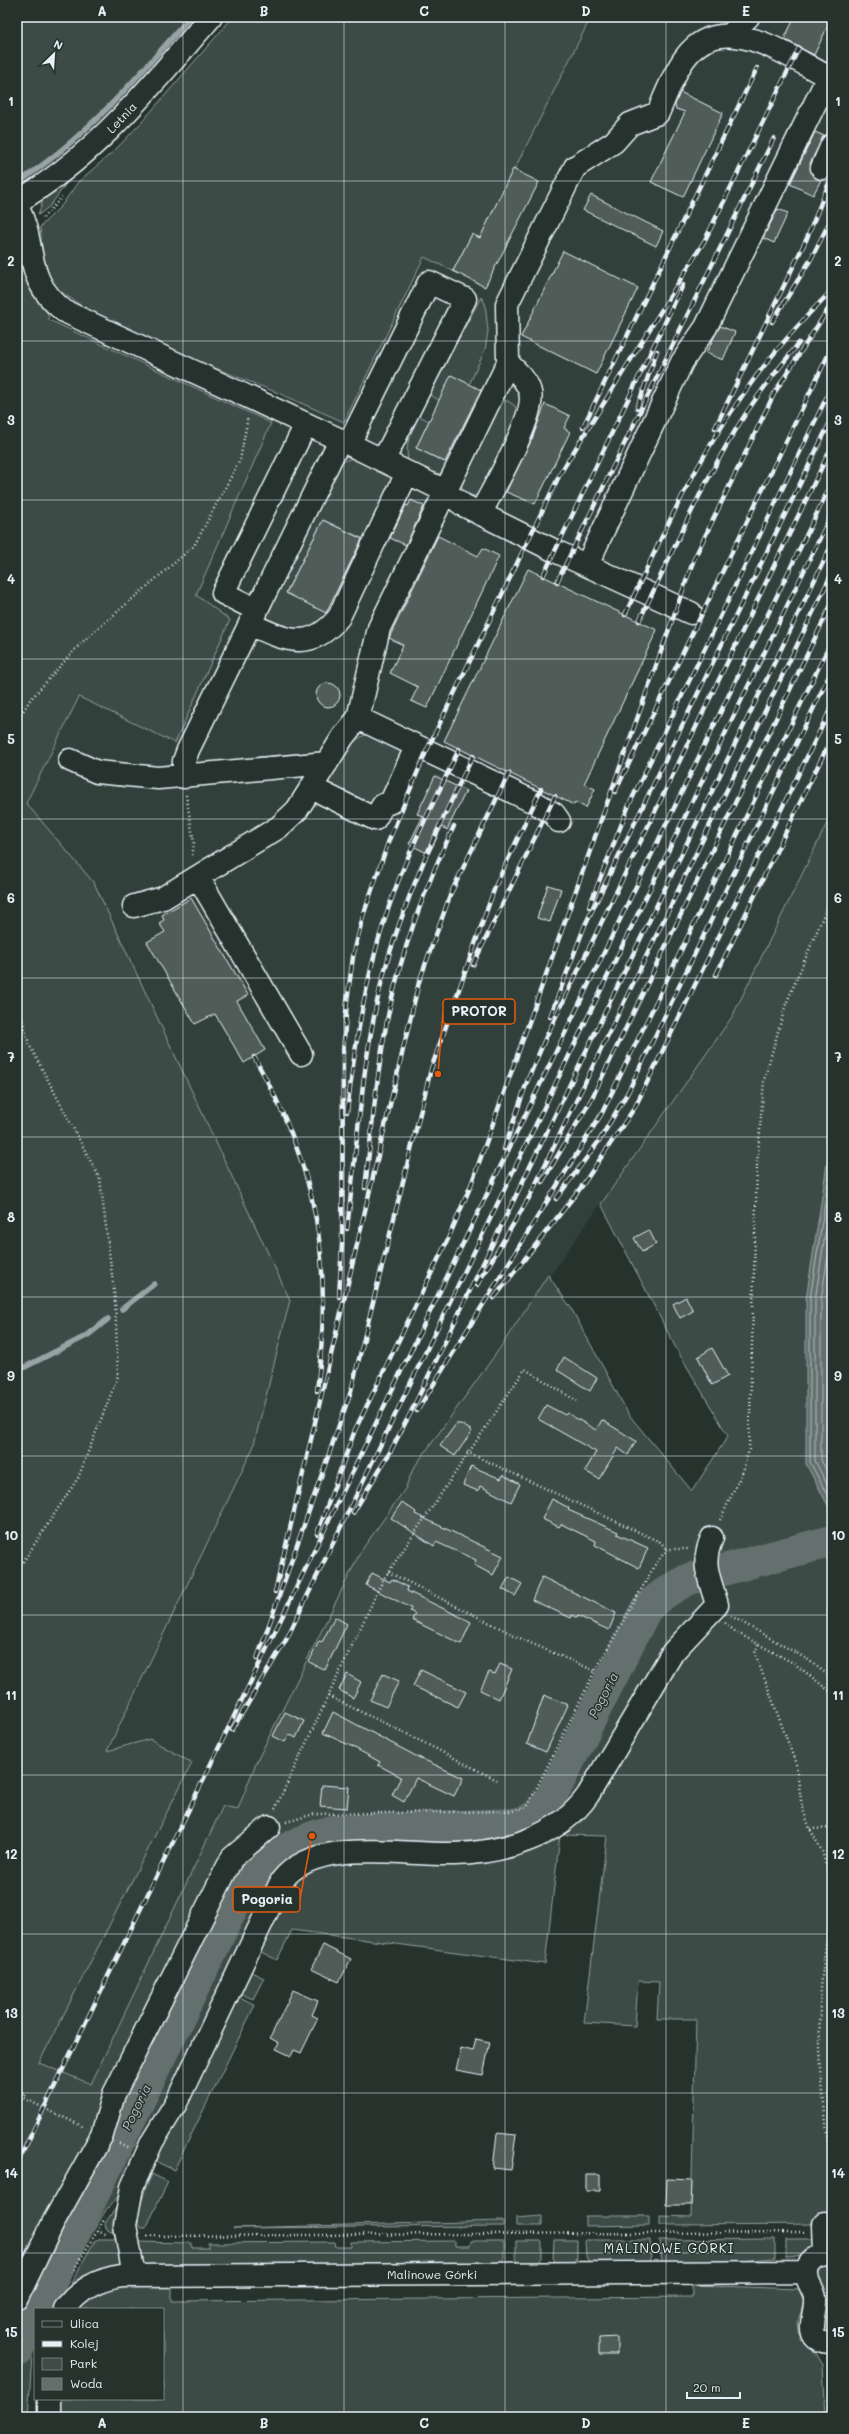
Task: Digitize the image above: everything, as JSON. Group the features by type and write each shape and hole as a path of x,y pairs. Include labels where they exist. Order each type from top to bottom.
{"street":[{"name":"Letnia","path":"17,202 56,177 96,144 136,103 211,17"},
{"path":"730,35 748,17"},
{"path":"134,906 163,898 279,827 297,810 358,718 379,628 508,363 507,304 575,167 614,142 630,124 658,113 684,59 693,48 707,40 723,35 740,35 763,43 830,78 706,327 682,362 586,565"},
{"path":"822,168 832,145"},
{"path":"17,206 25,228 36,278 46,294 56,305 80,320 345,442 445,491 463,505 480,514 691,613"},
{"path":"184,777 184,761 188,750 254,617 430,282 465,300 383,461"},
{"path":"480,514 528,416 531,393 521,375 508,363"},
{"path":"306,424 223,593 284,639 300,641 319,635 330,628 339,617 407,473"},
{"path":"358,718 534,802 554,814 559,821"},
{"path":"312,788 375,820 383,805 391,802 416,747"},
{"path":"70,760 97,772 158,778 184,777 327,763"},
{"path":"198,877 301,1054"},
{"path":"134,2276 125,2225 128,2200 132,2187 152,2142 185,2084 278,1886 287,1874 312,1859 336,1854 375,1852 466,1854 519,1844 553,1828 572,1814 584,1800 672,1652 715,1598 705,1564 706,1550 712,1538"},
{"path":"17,2298 55,2219 102,2135 114,2094 232,1858 269,1827"},
{"path":"824,2228 828,2255 814,2259 807,2272 815,2296 811,2321 812,2332 820,2340 832,2345"},
{"name":"Malinowe Górki","path":"66,2307 80,2293 100,2281 114,2277 134,2276 807,2272"},
{"path":"49,2400 49,2417"}],"path":[{"path":"17,721 30,700 80,644 194,546 240,460 252,398"},
{"path":"184,777 186,800 194,843 192,866 198,877"},
{"path":"712,1538 743,1471 748,1449 756,1165 764,1080 788,999 832,896"},
{"path":"17,1001 29,1044 100,1179 115,1299 118,1376 78,1478 17,1571"},
{"path":"269,1827 280,1796 388,1572 467,1452 525,1369 577,1401"},
{"path":"467,1452 660,1542 667,1549"},
{"path":"269,1827 314,1814 512,1811 527,1807 595,1672 655,1565 667,1549 676,1548"},
{"path":"388,1572 526,1641 595,1672"},
{"path":"715,1598 722,1619 727,1626 808,1672 832,1693"},
{"path":"715,1598 735,1619 807,1659 832,1678"},
{"path":"758,1644 755,1653 773,1704 788,1739 800,1784 802,1807 810,1829 822,1852 832,1886"},
{"path":"327,1696 407,1734 497,1780"},
{"path":"810,1829 832,1828"},
{"path":"832,1900 820,2009 823,2092 832,2175"},
{"path":"17,2090 18,2089 25,2094 23,2098 57,2114"},
{"path":"145,2236 824,2228"},
{"path":"69,2278 97,2232"}],"shaded area":[{"path":"591,17 832,17 832,813 732,1017 414,1469 405,1489 256,1763 238,1809 223,1806 91,2084 39,2063 150,1739 107,1751 253,1448 26,803 79,697 174,743 196,595 283,395 344,421 425,257 472,234 480,238"}],"green space":[{"path":"17,17 201,17 86,141 17,191"},
{"path":"233,17 591,17 480,238 472,234 453,271 424,257 344,422 283,395 112,327 63,293 59,294 49,277 44,262 40,227 62,205 78,182 115,150 141,123"},
{"path":"71,177 50,206 38,215 44,197"},
{"path":"17,253 29,286 47,309 49,320 271,423 196,595 230,620 175,743 79,697 26,803 94,883 290,1300 253,1448 107,1751 150,1739 192,1763 39,2063 91,2084 223,1806 238,1809 256,1763 361,1551 405,1489 413,1469 500,1348 548,1275 571,1308 629,1415 692,1491 728,1436 676,1348 601,1204 732,1017 832,813 832,2224 660,2225 660,2216 691,2217 696,2019 657,2019 659,1982 638,1981 635,2026 584,2023 607,1836 560,1835 545,1964 292,1930 277,1960 257,1950 283,1892 293,1878 307,1868 326,1862 348,1859 394,1858 455,1861 482,1859 522,1851 548,1841 559,1834 578,1818 593,1800 680,1655 698,1636 717,1623 704,1607 668,1647 580,1794 561,1813 551,1820 516,1835 464,1847 432,1848 382,1844 333,1846 311,1852 290,1863 273,1881 180,2077 141,2147 131,2145 128,2151 135,2159 123,2191 106,2210 85,2244 83,2242 46,2308 34,2308 28,2417 17,2417"},
{"path":"481,297 485,303 488,331 485,350 469,385 439,400 429,395"},
{"path":"503,401 508,401 515,406 518,416 482,491 474,496 463,490 461,483 498,405"},
{"path":"419,416 429,421 416,448 444,462 449,454 455,456 449,469 436,475 408,461 407,449 409,438"},
{"path":"352,458 393,476 366,540 323,520 286,592 329,614 310,634 263,623 340,463"},
{"path":"372,733 406,753 376,808 328,784 334,768 350,745 364,735"},
{"path":"247,1970 264,1978 253,1999 237,1992"},
{"path":"236,1995 255,2005 174,2170 157,2162 158,2157 154,2155"},
{"path":"152,2174 168,2182 146,2228 141,2228 138,2225 138,2214 145,2190"},
{"path":"118,2205 118,2232 111,2232 106,2229 105,2223"},
{"path":"542,2216 542,2226 516,2226 516,2218"},
{"path":"585,2216 649,2216 649,2225 585,2226"},
{"path":"503,2221 503,2226 233,2228"},
{"path":"101,2239 118,2239 120,2266 59,2305 94,2242"},
{"path":"775,2239 775,2258 728,2262 662,2262 659,2240"},
{"path":"786,2239 816,2239 812,2248 805,2254 786,2258"},
{"path":"554,2240 577,2240 577,2257 575,2263 558,2266 553,2258"},
{"path":"585,2240 650,2240 651,2256 649,2262 589,2263 586,2256"},
{"path":"455,2241 455,2246 470,2246 471,2241 504,2241 504,2259 499,2266 144,2265 134,2242 192,2243 192,2248 208,2248 208,2243 335,2242 336,2247 351,2247 351,2242"},
{"path":"516,2241 542,2241 542,2257 539,2263 518,2264 516,2257"},
{"path":"825,2267 832,2270 830,2295 832,2329 826,2328 823,2324 827,2300 818,2273"},
{"path":"172,2283 172,2301 692,2297 692,2285 798,2289 801,2291 804,2301 798,2321 799,2331 804,2343 816,2353 823,2365 826,2417 57,2417 57,2400 164,2400 164,2308 77,2308 111,2286"}],"water":[{"path":"832,1132 832,1513 806,1464 806,1299"}],"building":[{"path":"795,17 832,17 814,55 784,39"},
{"path":"680,92 723,113 683,197 651,182 685,112 676,109 675,105"},
{"path":"815,132 824,136 810,163 812,175 821,180 813,195 790,184"},
{"path":"513,169 539,182 485,287 453,271 472,234 480,238"},
{"path":"591,195 663,231 656,246 583,210"},
{"path":"778,209 788,213 774,243 763,238"},
{"path":"563,251 638,288 596,374 521,337"},
{"path":"720,326 735,332 723,360 706,353"},
{"path":"451,375 481,390 445,462 416,448"},
{"path":"545,404 570,416 564,428 570,432 535,504 506,492 532,439"},
{"path":"411,500 424,506 406,545 390,538 406,505 408,506"},
{"path":"323,520 362,539 326,613 286,593"},
{"path":"438,536 478,556 483,548 499,556 427,708 411,701 418,687 390,673 403,645 389,638"},
{"path":"528,569 657,630 584,784 595,789 586,808 575,802 574,805 444,741"},
{"path":"328,683 337,686 340,695 337,704 328,707 319,704 316,695 319,686"},
{"path":"435,776 466,791 447,830 442,827 429,854 409,844 423,816 417,814"},
{"path":"548,885 561,889 550,922 537,918"},
{"path":"191,898 248,995 237,1001 265,1050 244,1063 215,1014 195,1024 147,942 165,932 159,923 164,920 162,915"},
{"path":"649,1230 656,1244 642,1252 634,1238"},
{"path":"686,1297 693,1311 680,1318 673,1304"},
{"path":"712,1348 728,1376 712,1385 698,1357"},
{"path":"564,1357 597,1378 590,1391 557,1370"},
{"path":"546,1405 565,1415 567,1413 596,1430 602,1420 636,1441 628,1455 618,1448 599,1479 585,1471 596,1452 538,1419"},
{"path":"456,1424 461,1424 472,1431 455,1456 440,1446"},
{"path":"471,1466 501,1479 503,1475 520,1484 511,1502 480,1486 478,1491 463,1485"},
{"path":"552,1499 569,1508 568,1510 618,1532 617,1534 648,1548 639,1568 595,1545 596,1541 561,1524 559,1527 542,1519"},
{"path":"402,1502 416,1512 415,1514 503,1556 493,1575 474,1565 476,1560 436,1542 434,1546 391,1518"},
{"path":"372,1573 390,1582 392,1579 408,1587 407,1591 471,1622 461,1644 412,1620 415,1614 410,1611 411,1608 366,1585"},
{"path":"509,1577 522,1584 515,1596 502,1589"},
{"path":"542,1577 616,1613 609,1630 578,1616 577,1618 572,1615 571,1618 532,1600"},
{"path":"335,1617 347,1624 325,1670 309,1662 319,1641 322,1642"},
{"path":"500,1664 512,1669 499,1699 480,1690 489,1672 495,1674"},
{"path":"421,1670 466,1692 458,1707 413,1686"},
{"path":"347,1674 361,1682 353,1698 339,1690"},
{"path":"383,1674 399,1681 386,1707 370,1700"},
{"path":"544,1695 568,1705 546,1752 527,1744"},
{"path":"285,1712 304,1721 296,1738 289,1734 285,1742 273,1736"},
{"path":"333,1712 414,1755 463,1778 454,1796 416,1778 404,1802 392,1795 401,1777 378,1765 380,1762 323,1733"},
{"path":"322,1785 349,1787 347,1808 320,1806"},
{"path":"323,1945 351,1959 339,1982 311,1969"},
{"path":"293,1990 318,2001 312,2015 318,2018 301,2053 294,2050 291,2056 276,2049 279,2043 270,2038"},
{"path":"476,2039 490,2042 483,2075 456,2070 461,2048 473,2051"},
{"path":"497,2133 516,2135 511,2170 493,2168"},
{"path":"586,2175 600,2175 600,2191 586,2191"},
{"path":"667,2179 692,2180 691,2205 666,2205"},
{"path":"617,2337 617,2354 599,2354 599,2338"}],"waterway":[{"path":"17,183 42,166 88,127 130,85 190,17"},
{"path":"122,1309 154,1284"},
{"path":"17,1371 88,1335 108,1319"},
{"name":"Pogoria","path":"38,2308 238,1896 257,1873 280,1854 292,1847 305,1840 333,1831 513,1824 526,1821 541,1811 552,1795 646,1609 651,1604 666,1592 689,1579 832,1541"},
{"name":"Pogoria","path":"17,2351 34,2316"}],"railway":[{"path":"339,1297 342,1244 343,1052 347,1001 353,957 363,916 389,840 426,752 561,472 705,240 799,48"},
{"path":"583,427 757,68"},
{"path":"611,471 774,138"},
{"path":"715,428 807,238 832,175"},
{"path":"772,322 811,259 832,217"},
{"path":"543,576 683,285"},
{"path":"625,615 651,559 708,448 752,382 773,354 832,290"},
{"path":"317,1534 355,1430 448,1239 471,1185 694,559 775,392 832,303"},
{"path":"639,621 697,501 722,454 749,408 799,343"},
{"path":"615,792 832,347"},
{"path":"637,408 657,351"},
{"path":"589,907 629,805 832,386"},
{"path":"550,1017 585,925 832,418"},
{"path":"504,1149 528,1079 546,1037 832,446"},
{"path":"557,582 613,467"},
{"path":"17,2164 832,482"},
{"path":"232,1730 286,1640 832,513"},
{"path":"353,1513 389,1454 410,1414 832,544"},
{"path":"477,1285 530,1196 832,573"},
{"path":"542,1182 591,1100 832,603"},
{"path":"417,1411 602,1113 832,640"},
{"path":"556,1199 599,1141 628,1092 832,670"},
{"path":"494,1298 582,1186 635,1107 832,706"},
{"path":"716,975 832,737"},
{"path":"347,1112 364,998 386,915 410,852 459,749"},
{"path":"347,1229 365,1072 375,1011 382,980 400,922 422,866 473,756"},
{"path":"275,1592 419,982 451,893 509,773"},
{"path":"257,1659 351,1391 431,1069 495,887 541,789"},
{"path":"473,965 555,796"},
{"path":"365,1188 375,1099 389,1011 401,963 416,916 454,826"},
{"path":"254,1057 276,1099 294,1139 307,1179 316,1218 321,1259 323,1301 322,1345 317,1391"}],"place":[{"name":"PROTOR","path":"438,1074"},
{"name":"Pogoria","path":"312,1836"}],"district":[{"name":"MALINOWE GÓRKI","path":"669,2248"}]}
